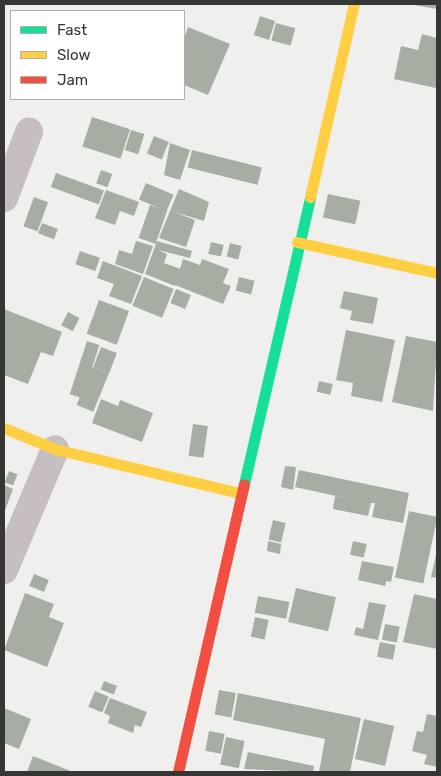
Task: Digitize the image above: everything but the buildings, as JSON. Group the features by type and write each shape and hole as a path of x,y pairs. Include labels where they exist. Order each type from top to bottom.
{"street":[{"path":"178,772 239,493 354,4"},
{"path":"4,198 28,132"},
{"path":"297,242 437,273"},
{"path":"4,428 55,449 239,493"},
{"path":"4,570 55,449"}],"traffic: fast":[{"path":"244,484 310,197"}],"traffic: slow":[{"path":"310,197 354,4"},
{"path":"297,242 437,273"},
{"path":"4,428 55,449 239,493"}],"traffic: jam":[{"path":"178,772 244,484"}]}
